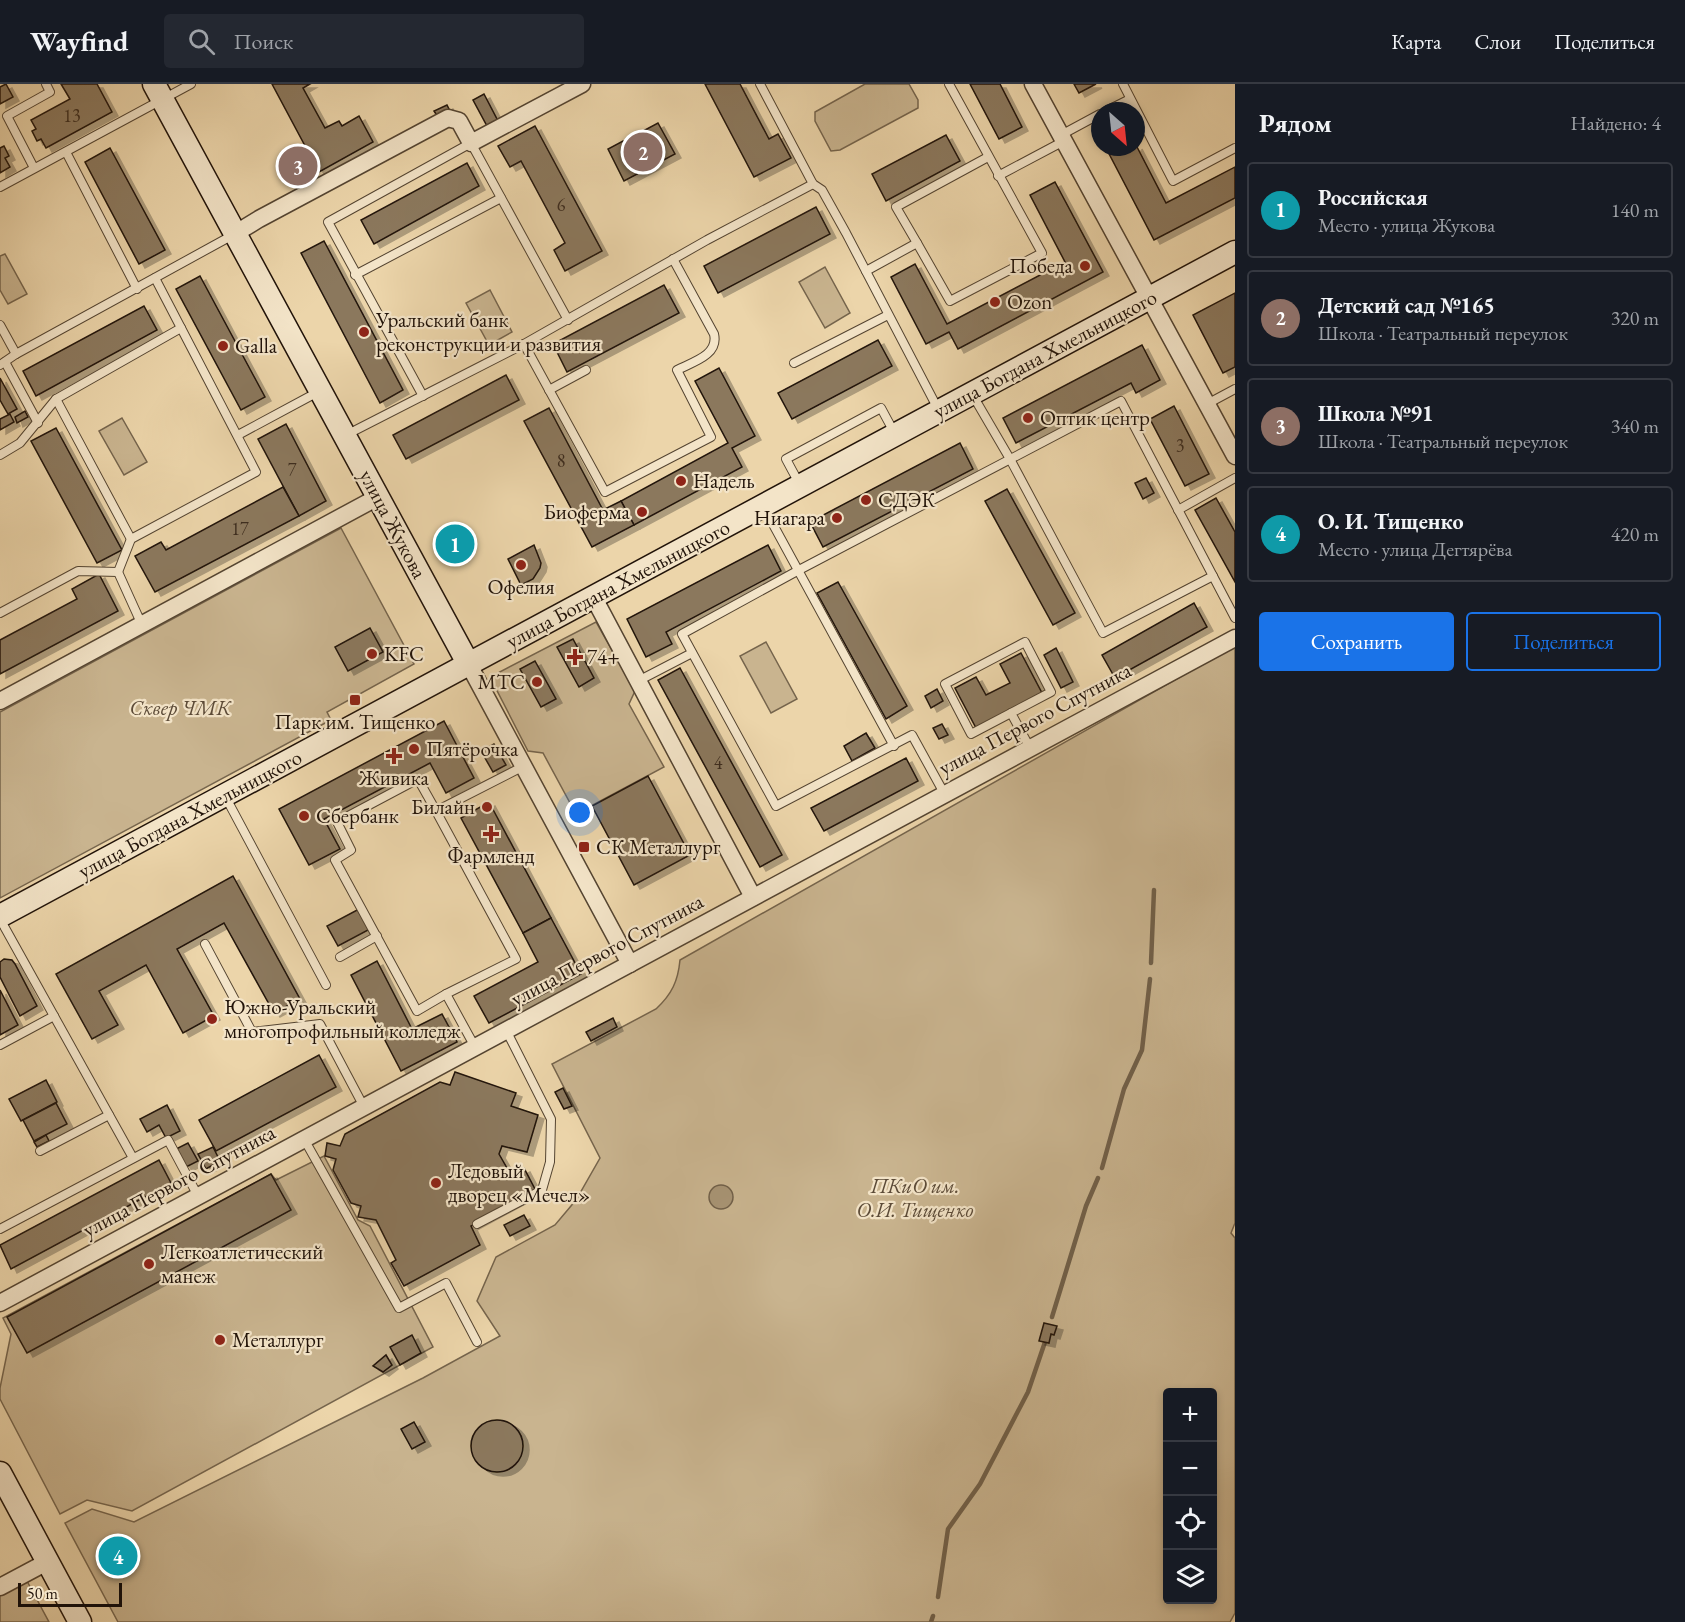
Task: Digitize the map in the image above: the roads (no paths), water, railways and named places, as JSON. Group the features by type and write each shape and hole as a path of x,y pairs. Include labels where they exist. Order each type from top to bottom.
{"main road":[{"name":"улица Жукова","path":"158,92 469,665"},
{"name":"улица Богдана Хмельницкого","path":"0,918 1235,252"},
{"path":"0,1473 80,1622"}],"street":[{"path":"236,233 258,219 448,118 459,121 471,143 582,84"},
{"path":"1034,84 1235,456"},
{"path":"0,701 378,497"},
{"path":"594,598 753,897"},
{"name":"улица Первого Спутника","path":"0,1303 1235,638"},
{"name":"улица Жукова","path":"469,665 630,964"},
{"path":"0,1587 47,1562"}],"lane":[{"path":"34,168 3,118 50,92 46,84"},
{"path":"0,187 66,152 158,92 191,84"},
{"path":"760,84 813,184 822,190 939,411"},
{"path":"948,84 1042,253 950,301 896,207 988,158"},
{"path":"1123,84 1173,181 1235,147"},
{"path":"1124,102 1130,99"},
{"path":"998,176 1091,120"},
{"path":"423,396 328,222 471,143 568,320"},
{"path":"66,152 136,289"},
{"path":"345,436 524,344 673,259 813,184"},
{"path":"355,274 501,198"},
{"path":"38,423 2,364 16,354 236,233"},
{"path":"866,271 917,243"},
{"path":"524,344 605,492 711,437 677,370 708,354 715,346 716,340 673,259"},
{"path":"142,625 118,572 132,539 256,472 155,278"},
{"path":"794,363 888,315"},
{"path":"0,325 16,354"},
{"path":"0,455 20,443 56,399 181,328"},
{"path":"549,390 586,370"},
{"path":"1207,404 1235,389"},
{"path":"238,435 321,390"},
{"path":"972,394 1010,459 1103,633 1213,576"},
{"path":"56,399 132,539"},
{"path":"944,793 912,735 776,806 682,634 1121,401 1235,618"},
{"path":"801,486 786,459 881,408 896,435"},
{"path":"1178,510 1235,478"},
{"path":"763,506 894,746"},
{"path":"0,613 78,571 118,572"},
{"path":"1025,642 1052,692 1011,713 971,734 945,684 1025,642"},
{"path":"638,681 692,653"},
{"path":"1011,713 1030,748"},
{"path":"436,811 524,766"},
{"path":"418,779 436,811 516,959 417,1011 336,860 351,850 337,822 418,779"},
{"path":"224,796 326,986"},
{"path":"0,918 133,1158"},
{"path":"340,957 377,936"},
{"path":"205,944 252,1032 320,1024 364,1107"},
{"path":"446,994 475,1047"},
{"path":"0,1045 54,1016"},
{"path":"477,1224 542,1190 550,1162 551,1119 506,1030"},
{"path":"40,1151 109,1115"},
{"path":"304,1139 399,1308 446,1283 477,1342"},
{"path":"0,1229 168,1140 198,1196"}],"waterway":[{"path":"1151,963 1154,890"},
{"path":"1102,1168 1124,1089 1142,1050 1150,979"},
{"path":"1052,1317 1086,1206 1098,1178"},
{"path":"938,1597 948,1529 980,1484 1028,1392 1045,1342"},
{"path":"931,1622 933,1616"}],"place":[{"name":"Детский сад №165","path":"643,152"},
{"name":"Школа №91","path":"298,166"},
{"name":"Победа","path":"1085,266"},
{"name":"Ozon","path":"995,302"},
{"name":"Уральский банк реконструкции и развития","path":"364,332"},
{"name":"Galla","path":"223,346"},
{"name":"Оптик центр","path":"1028,418"},
{"name":"Надель","path":"681,481"},
{"name":"СДЭК","path":"866,500"},
{"name":"Биоферма","path":"642,512"},
{"name":"Ниагара","path":"837,518"},
{"name":"Российская","path":"455,544"},
{"name":"Офелия","path":"521,565"},
{"name":"KFC","path":"372,654"},
{"name":"74+","path":"575,657"},
{"name":"МТС","path":"537,682"},
{"name":"Парк им. Тищенко","path":"355,700"},
{"name":"Пятёрочка","path":"414,749"},
{"name":"Живика","path":"394,756"},
{"name":"Билайн","path":"487,807"},
{"name":"Сбербанк","path":"304,816"},
{"name":"Фармленд","path":"491,834"},
{"name":"СК Металлург","path":"584,847"},
{"name":"Южно-Уральский многопрофильный колледж","path":"212,1019"},
{"name":"Ледовый дворец «Мечел»","path":"436,1183"},
{"name":"Легкоатлетический манеж","path":"149,1264"},
{"name":"Металлург","path":"220,1340"},
{"name":"О. И. Тищенко","path":"118,1556"}],"park label":[{"name":"Сквер ЧМК","path":"180,708"},
{"name":"ПКиО им. О.И. Тищенко","path":"915,1198"}]}
